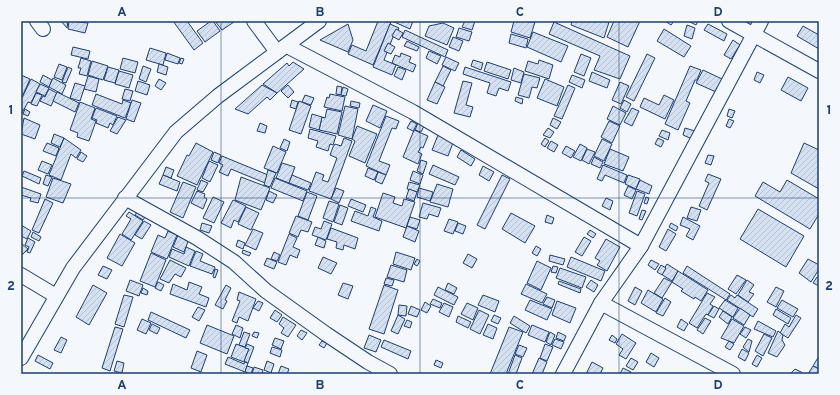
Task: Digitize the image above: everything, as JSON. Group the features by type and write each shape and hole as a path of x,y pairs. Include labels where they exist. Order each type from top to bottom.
{"street":[{"path":"254,21 282,49 413,112 641,246"},
{"path":"21,358 73,268 176,132 218,96 319,21"},
{"path":"729,21 819,71"},
{"path":"563,374 601,303 641,246 761,21"},
{"path":"125,198 197,238 234,262 272,296 344,346 390,374"},
{"path":"21,275 56,296"},
{"path":"601,303 733,374"}],"building":[{"path":"61,21 68,21 67,28"},
{"path":"69,21 88,23 85,33 68,29"},
{"path":"173,21 187,21 203,43 194,50"},
{"path":"213,21 220,31 205,42 197,31"},
{"path":"215,21 234,21 234,22 222,30"},
{"path":"378,21 391,22 373,65 348,54 352,45 366,51"},
{"path":"392,21 413,21 410,29"},
{"path":"465,21 475,21 472,30 462,27"},
{"path":"514,21 535,22 530,38 511,32"},
{"path":"572,21 609,22 604,38 571,25"},
{"path":"614,21 640,21 628,47 607,37"},
{"path":"665,21 674,21 671,25"},
{"path":"688,21 698,21 696,25"},
{"path":"554,22 630,56 620,79 594,70 600,56 549,34"},
{"path":"443,23 454,28 447,45 425,36 429,26"},
{"path":"348,24 353,40 348,52 320,40"},
{"path":"390,24 399,28 395,37 393,37 384,60 396,65 392,75 373,67"},
{"path":"708,24 727,34 724,41 704,30"},
{"path":"687,25 695,28 692,39 684,36"},
{"path":"803,26 819,35 819,49 797,36"},
{"path":"459,28 472,32 469,41 456,37"},
{"path":"396,29 403,33 399,40 392,36"},
{"path":"664,29 691,46 684,57 657,41"},
{"path":"405,30 448,50 445,57 402,37"},
{"path":"533,32 568,46 561,62 527,47"},
{"path":"511,34 528,39 526,48 509,43"},
{"path":"453,37 463,41 459,51 449,47"},
{"path":"733,40 740,45 731,59 724,55"},
{"path":"407,41 419,47 417,51 404,46"},
{"path":"388,43 395,47 391,54 384,51"},
{"path":"73,47 90,51 88,59 71,55"},
{"path":"150,48 166,53 163,65 146,60"},
{"path":"429,51 441,56 437,64 426,58"},
{"path":"167,53 180,58 178,64 165,60"},
{"path":"401,53 411,57 409,62 416,65 413,72 392,63 395,55 400,57"},
{"path":"581,54 591,58 584,76 574,72"},
{"path":"647,54 655,58 634,101 626,97"},
{"path":"446,57 459,63 455,71 442,65"},
{"path":"81,58 91,61 87,76 79,74 81,68 78,68"},
{"path":"123,58 138,62 135,73 120,69"},
{"path":"181,58 184,59 182,64 179,63"},
{"path":"473,60 483,63 481,70 471,66"},
{"path":"539,60 553,65 549,79 525,71 528,61 538,64"},
{"path":"92,61 108,66 103,80 88,75"},
{"path":"293,62 304,69 277,93 263,84 287,63 289,66"},
{"path":"487,62 511,70 508,79 484,71"},
{"path":"59,64 67,67 62,80 54,77"},
{"path":"159,64 168,67 166,75 157,72"},
{"path":"143,66 151,69 146,82 139,79"},
{"path":"443,66 451,70 443,86 435,82"},
{"path":"690,66 701,70 686,101 690,103 678,130 665,124"},
{"path":"68,67 72,69 66,83 62,82"},
{"path":"108,67 119,70 115,83 104,80"},
{"path":"398,67 406,70 402,80 394,76"},
{"path":"465,67 511,82 508,91 499,88 496,96 487,93 490,83 463,74"},
{"path":"514,68 524,72 521,83 511,80"},
{"path":"703,70 722,79 716,92 696,83"},
{"path":"119,71 133,75 129,88 115,84"},
{"path":"592,72 610,80 607,88 589,81"},
{"path":"757,72 764,75 760,83 754,80"},
{"path":"524,74 540,78 537,88 532,87 529,98 518,95"},
{"path":"21,75 30,79 22,97 21,96"},
{"path":"43,75 52,80 49,87 40,82"},
{"path":"572,75 585,80 582,88 569,82"},
{"path":"88,76 99,79 96,92 84,89"},
{"path":"788,77 808,88 801,101 781,90"},
{"path":"53,78 66,85 62,94 49,87"},
{"path":"31,79 40,84 31,103 28,102 22,113 21,100"},
{"path":"159,79 166,83 161,90 155,86"},
{"path":"545,79 564,87 557,106 537,98"},
{"path":"138,81 150,85 147,95 135,91"},
{"path":"463,81 472,83 466,105 473,107 470,117 454,113"},
{"path":"435,82 445,87 437,104 427,100"},
{"path":"620,82 629,86 621,104 612,100"},
{"path":"75,83 85,86 80,101 70,98"},
{"path":"40,84 49,88 45,96 36,92"},
{"path":"262,85 277,93 270,100 267,97 248,114 235,109"},
{"path":"288,85 294,92 288,98 281,91"},
{"path":"568,85 575,88 562,119 554,116"},
{"path":"337,86 342,87 341,95 336,94"},
{"path":"343,87 348,89 346,96 341,95"},
{"path":"49,89 57,93 51,106 40,101 43,96 45,97"},
{"path":"125,89 133,91 130,101 122,99"},
{"path":"57,92 79,103 75,112 53,101"},
{"path":"36,93 42,95 37,106 31,104"},
{"path":"96,94 122,104 123,100 131,103 125,118 92,105"},
{"path":"330,94 345,97 342,111 324,107 327,97 329,98"},
{"path":"305,95 314,98 311,105 302,102"},
{"path":"664,95 674,100 665,119 640,107 644,98 659,105"},
{"path":"516,97 523,99 522,104 515,101"},
{"path":"132,100 141,103 134,122 126,119"},
{"path":"292,100 298,102 296,109 290,107"},
{"path":"624,100 631,104 627,112 620,108"},
{"path":"299,101 311,106 301,134 289,130"},
{"path":"351,101 360,103 359,108 350,106"},
{"path":"80,102 95,108 91,119 96,121 89,141 77,137 78,133 70,130"},
{"path":"373,105 387,111 380,128 366,121"},
{"path":"345,106 358,109 352,139 338,135"},
{"path":"613,106 626,113 620,125 607,119"},
{"path":"96,108 117,116 113,125 110,123 108,128 96,123 97,120 92,118"},
{"path":"632,108 639,111 632,126 624,122"},
{"path":"25,109 30,112 28,116 23,114"},
{"path":"327,109 342,112 337,134 319,130 322,117 325,118"},
{"path":"729,109 735,111 732,118 727,116"},
{"path":"312,114 322,117 319,130 309,127"},
{"path":"386,116 399,121 396,129 392,128 379,161 390,165 386,175 366,166"},
{"path":"118,117 126,120 117,134 110,131"},
{"path":"24,118 40,125 35,139 21,134"},
{"path":"553,118 561,122 557,129 550,125"},
{"path":"729,119 734,121 730,128 726,126"},
{"path":"411,121 417,124 413,131 407,128"},
{"path":"609,121 620,126 612,143 601,137"},
{"path":"260,123 267,126 265,133 257,131"},
{"path":"418,123 424,126 421,132 415,130"},
{"path":"357,126 377,134 365,163 349,156 355,141 352,139"},
{"path":"548,128 554,132 550,138 543,135"},
{"path":"685,128 695,131 692,139 683,135"},
{"path":"310,129 336,136 333,145 330,144 328,151 316,147 318,141 308,138"},
{"path":"414,130 428,136 423,148 421,147 418,152 422,154 418,164 403,157"},
{"path":"662,130 670,133 668,140 659,136"},
{"path":"54,134 64,138 60,147 51,143"},
{"path":"438,135 454,140 448,156 432,150"},
{"path":"64,138 81,150 76,158 71,154 61,180 49,175"},
{"path":"344,138 352,141 331,199 309,191 316,172 324,175 322,180 328,182 337,158 330,155 335,144 341,146"},
{"path":"545,138 549,141 545,147 541,144"},
{"path":"658,138 664,141 661,147 655,144"},
{"path":"284,139 290,142 287,151 280,148"},
{"path":"602,139 612,144 604,161 594,156"},
{"path":"551,141 558,145 554,152 547,148"},
{"path":"47,143 59,148 56,156 43,151"},
{"path":"196,143 213,152 197,185 177,176 187,155 189,156"},
{"path":"804,143 819,150 819,189 791,173"},
{"path":"580,144 587,148 581,161 573,157"},
{"path":"273,146 286,152 277,173 264,168"},
{"path":"566,146 575,151 571,158 562,153"},
{"path":"587,149 595,152 589,164 582,160"},
{"path":"610,149 629,157 623,171 604,164"},
{"path":"461,150 475,159 471,166 457,157"},
{"path":"81,152 87,156 83,162 77,159"},
{"path":"214,152 221,155 218,163 211,160"},
{"path":"708,155 714,156 711,165 705,163"},
{"path":"222,156 268,175 265,183 231,169 228,176 219,172 223,165 219,163"},
{"path":"594,157 603,162 600,168 591,164"},
{"path":"421,160 427,162 423,174 417,171"},
{"path":"42,161 52,165 48,174 38,170"},
{"path":"209,161 218,165 210,182 202,178"},
{"path":"282,163 295,167 289,183 276,178"},
{"path":"433,165 459,177 455,185 429,174"},
{"path":"603,165 627,175 624,183 605,175 602,181 597,179"},
{"path":"483,166 494,172 489,181 479,175"},
{"path":"166,167 174,170 171,178 163,175"},
{"path":"368,168 378,172 374,180 365,176"},
{"path":"268,170 276,173 270,187 264,185"},
{"path":"24,171 41,178 39,184 22,176"},
{"path":"413,171 423,175 420,184 410,180"},
{"path":"378,172 386,175 382,184 375,181"},
{"path":"708,174 721,179 707,210 699,206 709,183 705,181"},
{"path":"46,175 52,177 48,186 43,184"},
{"path":"163,175 180,182 177,191 159,184"},
{"path":"292,175 311,183 308,190 289,183"},
{"path":"502,175 510,179 485,229 477,225"},
{"path":"628,175 640,179 636,189 625,184"},
{"path":"241,177 270,188 261,210 235,200"},
{"path":"53,178 71,184 63,203 46,197"},
{"path":"275,178 307,191 303,201 271,188"},
{"path":"201,180 208,183 203,192 197,190"},
{"path":"640,180 652,186 649,194 636,189"},
{"path":"787,180 819,199 819,214 810,229 755,196 763,182 780,192"},
{"path":"183,182 196,187 183,218 170,212"},
{"path":"409,182 420,185 417,192 407,189"},
{"path":"437,184 453,189 448,207 430,202"},
{"path":"628,186 636,190 632,199 624,195"},
{"path":"21,187 41,194 38,203 30,201 31,198 21,195"},
{"path":"336,188 344,191 339,203 331,199"},
{"path":"419,188 433,192 430,201 417,197"},
{"path":"409,189 417,192 414,201 406,198"},
{"path":"197,191 205,194 204,197 207,199 203,209 191,203"},
{"path":"269,191 277,195 273,203 266,200"},
{"path":"637,191 645,194 637,216 629,213"},
{"path":"307,192 317,196 308,220 298,216"},
{"path":"383,193 395,197 393,203 402,206 404,199 415,202 406,228 375,217"},
{"path":"213,197 224,202 214,223 203,218"},
{"path":"646,197 649,198 647,204 644,203"},
{"path":"606,198 613,201 610,210 602,206"},
{"path":"45,199 53,203 39,233 32,230"},
{"path":"351,199 366,205 363,212 348,206"},
{"path":"233,200 246,206 238,222 234,220 231,228 221,223"},
{"path":"329,201 339,204 333,222 323,218"},
{"path":"423,203 441,208 438,217 429,214 427,219 419,217"},
{"path":"340,205 348,208 342,225 334,222"},
{"path":"246,207 259,213 251,230 238,224"},
{"path":"371,207 376,209 373,217 382,221 379,231 351,221 355,211 368,216"},
{"path":"691,207 701,210 697,221 687,218"},
{"path":"139,209 147,214 143,220 135,215"},
{"path":"758,209 804,236 786,267 740,239"},
{"path":"642,210 646,211 642,220 639,219"},
{"path":"129,212 143,221 131,240 122,234 131,219 126,216"},
{"path":"511,213 535,226 525,243 502,229"},
{"path":"547,215 554,218 552,224 545,222"},
{"path":"296,216 312,222 308,232 301,230 298,237 289,233"},
{"path":"410,217 420,220 417,229 407,226"},
{"path":"683,217 700,226 693,240 686,236 690,229 680,225"},
{"path":"449,219 458,222 453,234 444,231"},
{"path":"144,221 151,225 142,239 135,235"},
{"path":"324,221 332,224 326,240 312,235 315,227 321,229"},
{"path":"202,223 212,226 209,233 200,230"},
{"path":"458,223 466,226 463,234 455,231"},
{"path":"671,223 678,227 676,231 669,227"},
{"path":"21,225 31,231 27,239 21,236"},
{"path":"407,226 419,231 415,242 403,237"},
{"path":"331,228 358,238 355,249 344,245 343,250 336,248 337,242 327,239"},
{"path":"253,229 263,233 256,250 245,245"},
{"path":"668,229 676,234 666,251 659,247"},
{"path":"590,230 596,234 593,238 587,234"},
{"path":"168,231 177,235 167,259 151,252 158,235 165,238"},
{"path":"33,232 41,237 39,241 31,237"},
{"path":"120,234 135,243 122,266 107,258"},
{"path":"289,234 297,238 293,247 300,250 297,258 290,255 286,265 278,262"},
{"path":"178,235 189,239 184,252 173,247"},
{"path":"318,237 326,241 324,248 315,245"},
{"path":"584,237 591,241 582,256 575,252"},
{"path":"28,238 35,242 30,253 27,252 29,247 25,245"},
{"path":"606,239 620,247 607,271 597,265 600,261 595,258"},
{"path":"238,240 245,243 243,249 236,246"},
{"path":"21,243 28,249 22,255 21,254"},
{"path":"536,246 541,249 537,256 532,253"},
{"path":"186,247 195,251 189,266 169,257 172,249 184,254"},
{"path":"243,250 251,253 249,256 242,253"},
{"path":"196,251 203,254 200,261 215,267 212,274 190,266"},
{"path":"274,252 280,255 277,261 271,259"},
{"path":"396,252 415,258 411,270 393,264"},
{"path":"151,253 166,260 155,287 140,281"},
{"path":"468,254 477,259 472,268 463,263"},
{"path":"550,255 565,259 563,265 549,261"},
{"path":"323,257 337,263 331,274 318,268"},
{"path":"571,257 605,271 601,281 567,267"},
{"path":"267,258 277,262 274,269 264,265"},
{"path":"417,259 420,261 417,266 414,264"},
{"path":"808,259 819,265 819,269 811,282 799,273"},
{"path":"170,260 186,268 181,277 175,274 169,283 160,279"},
{"path":"651,260 659,264 655,270 648,265"},
{"path":"537,261 551,268 541,290 527,283"},
{"path":"667,264 678,271 672,281 661,274"},
{"path":"391,265 407,270 404,282 387,277"},
{"path":"661,265 666,268 662,275 657,272"},
{"path":"103,266 112,270 107,279 98,275"},
{"path":"553,266 558,267 556,273 551,272"},
{"path":"687,266 730,294 726,300 683,273"},
{"path":"560,268 586,277 582,288 556,278"},
{"path":"215,269 218,270 215,278 213,277"},
{"path":"678,271 708,290 701,301 695,297 694,299 681,291 683,289 672,282"},
{"path":"737,275 746,280 736,294 728,289"},
{"path":"817,277 819,278 819,286 813,283"},
{"path":"386,278 394,280 392,286 384,284"},
{"path":"664,278 672,282 662,298 654,293"},
{"path":"130,280 143,285 139,296 126,291"},
{"path":"591,280 598,285 594,292 586,287"},
{"path":"747,280 754,285 749,292 754,294 748,302 738,295"},
{"path":"559,281 581,289 580,293 558,284"},
{"path":"158,282 164,285 161,291 155,288"},
{"path":"189,282 202,287 199,294 209,298 206,307 170,294 173,284 187,290"},
{"path":"343,283 353,286 348,299 338,295"},
{"path":"448,283 457,288 454,294 445,290"},
{"path":"526,284 547,294 542,303 521,294"},
{"path":"93,285 107,293 89,325 76,317"},
{"path":"226,285 231,288 225,300 227,301 223,309 215,305"},
{"path":"384,285 398,290 384,334 369,329"},
{"path":"438,287 458,297 454,305 434,295"},
{"path":"635,287 642,291 635,305 628,301"},
{"path":"776,287 784,291 776,307 767,302"},
{"path":"143,288 148,291 147,295 141,293"},
{"path":"648,290 663,299 656,312 641,303"},
{"path":"239,292 256,299 248,321 239,317 237,323 232,321 240,301 237,300"},
{"path":"707,293 715,297 710,304 713,306 708,315 706,314 697,328 689,323"},
{"path":"124,295 133,297 124,327 115,324"},
{"path":"483,295 499,301 495,312 478,305"},
{"path":"731,295 735,298 737,295 758,309 753,317 727,300"},
{"path":"547,297 555,300 552,308 543,304"},
{"path":"665,298 671,302 663,316 656,313"},
{"path":"433,299 442,303 440,308 430,304"},
{"path":"530,300 552,309 547,320 525,310"},
{"path":"725,300 738,308 733,317 719,308"},
{"path":"782,300 798,309 793,317 777,308"},
{"path":"258,301 263,303 259,311 253,308"},
{"path":"557,301 576,308 570,323 552,315"},
{"path":"425,302 431,306 427,313 421,310"},
{"path":"444,303 453,307 449,317 439,312"},
{"path":"467,303 478,308 473,320 461,314"},
{"path":"399,305 407,306 406,316 398,315"},
{"path":"411,306 420,310 417,317 408,314"},
{"path":"714,306 719,309 714,318 708,315"},
{"path":"198,307 205,310 199,321 192,317"},
{"path":"740,308 750,315 744,325 733,318"},
{"path":"776,309 791,318 788,324 773,315"},
{"path":"275,310 282,315 277,322 270,318"},
{"path":"479,310 489,315 480,334 470,329"},
{"path":"723,311 732,317 728,324 719,317"},
{"path":"151,312 190,330 186,338 148,320"},
{"path":"398,315 405,319 398,334 391,331"},
{"path":"494,315 501,318 498,324 491,321"},
{"path":"796,315 801,318 788,338 780,333 785,324 789,327"},
{"path":"458,316 471,322 468,328 456,322"},
{"path":"514,316 530,326 526,333 510,323"},
{"path":"283,317 296,325 288,337 281,333 284,328 279,324"},
{"path":"705,318 711,321 703,334 697,330"},
{"path":"142,319 151,323 146,334 137,330"},
{"path":"681,319 688,324 684,331 677,327"},
{"path":"732,319 744,326 734,343 721,338"},
{"path":"407,320 412,322 410,328 404,326"},
{"path":"758,321 776,331 773,337 754,329"},
{"path":"152,324 160,328 157,334 149,330"},
{"path":"488,324 497,328 493,339 483,335"},
{"path":"207,325 234,336 227,354 200,343"},
{"path":"236,325 243,328 240,338 232,334"},
{"path":"532,325 549,332 545,342 528,335"},
{"path":"115,327 123,329 110,371 102,368"},
{"path":"509,327 523,332 506,374 490,374"},
{"path":"745,327 751,330 746,338 740,334"},
{"path":"301,330 307,333 302,340 297,336"},
{"path":"778,331 783,335 782,340 785,345 777,357 768,353"},
{"path":"244,332 250,334 245,347 239,345"},
{"path":"254,332 259,333 257,338 252,336"},
{"path":"550,332 555,335 551,345 546,342"},
{"path":"558,332 566,336 564,341 556,338"},
{"path":"622,334 636,343 626,359 619,355 623,349 616,344"},
{"path":"764,334 772,338 763,356 755,351"},
{"path":"369,335 381,340 376,352 364,348"},
{"path":"612,335 617,339 615,343 609,340"},
{"path":"61,337 67,340 61,353 54,350"},
{"path":"275,338 284,341 281,349 272,345"},
{"path":"555,339 564,342 561,349 552,345"},
{"path":"748,339 752,341 749,352 743,347"},
{"path":"384,340 411,351 408,359 381,347"},
{"path":"322,341 327,343 324,348 319,345"},
{"path":"729,341 734,344 730,350 725,347"},
{"path":"236,344 249,349 244,362 231,357"},
{"path":"247,344 254,347 248,363 244,361 249,349 245,348"},
{"path":"545,344 553,347 547,361 540,358"},
{"path":"519,345 527,348 523,357 515,354"},
{"path":"272,347 282,350 280,357 270,353"},
{"path":"742,349 749,353 745,361 738,357"},
{"path":"197,351 207,355 201,372 191,368"},
{"path":"651,353 659,358 654,367 646,362"},
{"path":"38,355 53,363 50,369 35,361"},
{"path":"515,355 522,358 516,374 508,374"},
{"path":"757,355 762,358 757,367 752,364"},
{"path":"819,356 819,369 813,366"},
{"path":"228,357 244,364 245,362 248,363 245,372 225,364"},
{"path":"539,358 547,362 542,374 532,374"},
{"path":"631,358 638,362 633,370 626,366"},
{"path":"436,360 443,363 441,368 434,365"},
{"path":"117,361 124,363 122,373 114,371"},
{"path":"267,361 274,364 271,373 264,370"},
{"path":"592,362 603,368 600,374 586,374"},
{"path":"247,366 253,368 251,374 245,372"},
{"path":"281,366 289,369 287,374 278,374"},
{"path":"813,366 819,369 819,374 808,374"},
{"path":"254,367 263,370 262,374 252,374"},
{"path":"623,368 631,372 630,374 620,374"},
{"path":"795,369 803,373 790,374"}]}
